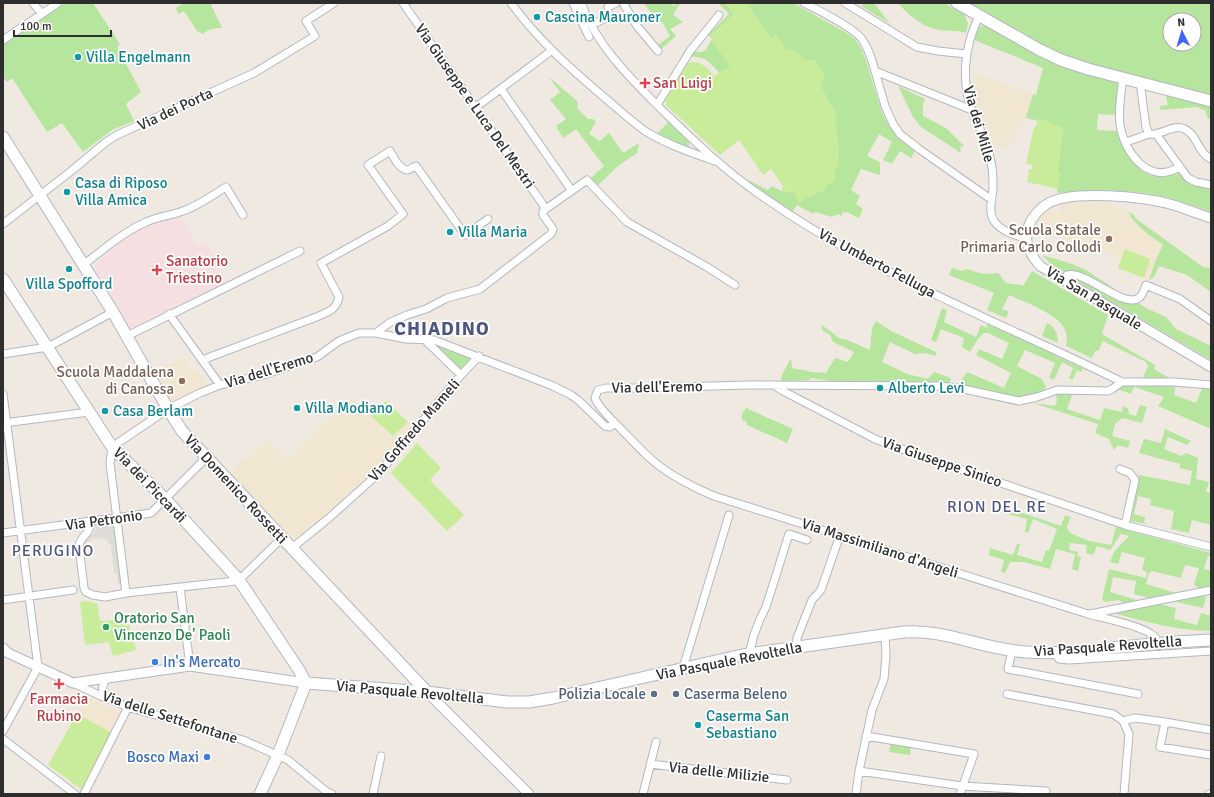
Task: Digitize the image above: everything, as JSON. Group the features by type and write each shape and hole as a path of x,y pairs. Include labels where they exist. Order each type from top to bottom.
{"main road":[{"path":"957,3 1040,50 1061,60 1211,101"},
{"name":"Via Domenico Rossetti","path":"3,137 113,312 182,431 427,692"},
{"name":"Via dei Piccardi","path":"3,279 112,447 165,499 239,580 299,670 306,683"},
{"name":"Via Pasquale Revoltella","path":"306,683 427,692 507,702 529,702 749,654 885,634 925,631 1012,651 1053,652 1211,640"},
{"path":"395,689 404,682 406,674 404,668"},
{"path":"260,794 278,755 306,683"}],"street":[{"path":"33,3 42,14"},
{"path":"3,40 58,3"},
{"name":"Via dei Porta","path":"3,224 117,135 254,73 315,36 306,21 334,3"},
{"name":"Via Giuseppe e Luca Del Mestri","path":"403,3 546,209"},
{"path":"511,3 551,50 646,131 683,149 718,162"},
{"path":"573,3 589,37"},
{"name":"Via Umberto Felluga","path":"582,3 591,25 600,41 640,88 718,162 757,193 788,214 864,259 1122,382"},
{"path":"591,25 608,17 608,7 616,3"},
{"path":"623,3 637,26 658,51"},
{"path":"804,3 820,11 858,35 864,43 870,54 885,106 891,120 900,134 992,200"},
{"path":"844,3 915,46 938,51 966,54"},
{"path":"657,104 690,52 719,15"},
{"name":"Via dei Mille","path":"979,16 973,29 966,54 966,83 972,110 988,147 993,180 991,214 998,225 1009,233 1026,238"},
{"path":"475,108 551,50"},
{"path":"875,71 972,110"},
{"path":"1123,78 1120,123 1126,142 1138,162 1148,170 1154,172 1165,172 1179,167"},
{"path":"1140,82 1146,127 1188,178 1196,182 1211,185"},
{"path":"501,88 572,191"},
{"path":"1126,142 1180,127 1187,130 1195,138 1205,156 1211,160"},
{"path":"202,360 319,316 332,309 337,304 339,297 321,263 388,226 403,214 368,165 390,151 397,162 404,169 408,170 416,166 465,235 488,219"},
{"path":"376,333 389,322 407,314 426,308 446,298 480,289 551,234 553,229 542,213 587,180 627,222 707,266 735,285"},
{"path":"83,265 115,241 144,223 156,218 180,213 195,206 226,187 244,215"},
{"path":"1026,238 1030,223 1037,212 1047,204 1059,199 1080,196 1113,196 1144,199 1170,204 1211,218"},
{"name":"Via San Pasquale","path":"1026,238 1028,248 1040,266 1211,367"},
{"path":"127,336 169,314 300,251"},
{"path":"1064,280 1067,275 1072,275 1129,300 1138,299 1146,285 1180,299 1211,321"},
{"path":"3,354 48,347 113,312"},
{"path":"169,314 220,385"},
{"name":"Via dell'Eremo","path":"112,447 168,409 220,385 264,375 317,357 339,341 359,333 376,333 406,339 434,340 479,356 571,394 605,426 610,427 615,423 597,403 595,398 596,393 602,388 774,385 890,385 951,387 1019,401 1057,390 1108,391 1122,382 1174,382 1211,385"},
{"path":"424,339 461,375"},
{"name":"Via Goffredo Mameli","path":"292,548 329,518 379,473 461,375 479,356"},
{"name":"Via Giuseppe Sinico","path":"774,385 796,398 875,438 921,456 1125,525 1211,546"},
{"path":"3,394 5,423 21,531 38,667 3,731"},
{"path":"5,423 89,412"},
{"name":"Via Massimiliano d'Angeli","path":"615,423 646,455 659,466 695,488 714,496 1148,632 1156,637 1158,644"},
{"path":"112,447 110,463 126,593"},
{"name":"Via Petronio","path":"3,533 151,513 206,458"},
{"path":"1120,469 1130,473 1135,480 1125,525"},
{"path":"683,668 729,515"},
{"path":"90,522 90,529 79,543 79,546 84,588 89,594 98,596 111,596 126,593 233,582 239,580 282,538"},
{"path":"749,654 754,634 766,607 789,534 807,540"},
{"path":"797,647 797,638 812,600 822,590 840,535"},
{"path":"180,588 190,666"},
{"path":"3,600 73,590"},
{"path":"1088,614 1211,590"},
{"path":"856,794 859,771 872,710 884,679 886,656 885,634"},
{"name":"Via delle Settefontane","path":"3,648 38,667 128,707 231,736 278,755 296,766 328,793"},
{"path":"1012,651 1008,670 1138,694"},
{"path":"1053,652 1059,659 1069,660 1209,652"},
{"name":"Via Pasquale Revoltella","path":"73,683 190,666 306,683"},
{"path":"105,698 102,686 106,679"},
{"name":"Via Domenico Rossetti","path":"427,692 529,794"},
{"path":"1007,694 1113,714 1124,721 1129,734 1124,794"},
{"path":"84,794 128,707"},
{"path":"1124,721 1135,718 1211,730"},
{"path":"1165,722 1160,747 1211,755"},
{"path":"866,736 974,754 960,794"},
{"path":"3,739 75,794"},
{"name":"Via delle Milizie","path":"643,794 656,742"},
{"path":"373,794 381,756"},
{"name":"Via delle Milizie","path":"650,764 787,780"},
{"path":"859,771 962,786 1046,791"}],"shaded area":[{"path":"972,72 1033,94 1025,123 1019,124 1016,138 1007,150 993,144 977,105"},
{"name":"Scuola Statale Primaria Carlo Collodi","path":"1100,200 1128,211 1132,220 1138,227 1163,245 1149,280 1117,268 1120,259 1082,244 1042,233 1036,228 1038,219 1048,209 1055,205 1051,212 1058,215 1061,206 1059,204"},
{"name":"Sanatorio Triestino","path":"181,215 197,245 205,241 217,262 221,285 130,329 95,273 96,264 120,242 144,226"},
{"name":"Scuola Maddalena di Canossa","path":"182,357 192,372 197,370 209,387 173,405 155,372"},
{"path":"351,396 371,416 386,401 414,427 376,469 302,537 299,539 293,538 229,473 246,457 247,458 268,440 287,460"},
{"path":"112,524 120,584 118,584 117,574 114,574 111,544 108,544 107,539 91,539 92,541 87,542 88,547 85,547 84,540 93,534 96,528 94,526"},
{"path":"88,697 121,712 112,733 48,765"}],"green space":[{"path":"63,3 93,3 120,44 117,47 141,92 126,104 134,121 112,130 83,152 62,123 47,132 12,78 7,82 3,77 3,45 21,33 19,30"},
{"path":"184,3 210,3 222,28 212,29 203,34 197,31 184,11 178,14 176,8"},
{"path":"644,3 670,3 674,6 676,3 680,3 673,15 683,22 670,29 676,36 660,50 657,46 670,36 662,22 656,21"},
{"path":"718,3 727,3 726,4 734,14 710,37 708,35 729,14"},
{"path":"746,3 793,3 845,32 855,39 861,48 885,119 895,134 915,151 911,158 900,151 892,164 883,160 892,142 879,134 867,156 880,162 880,175 861,169 851,190 860,196 856,204 863,209 859,218 847,212 843,212 841,216 838,214 832,217 816,212 813,214 797,205 792,212 749,182 750,181 768,190 771,186 782,191 796,193 800,203 805,198 826,189 825,186 835,111 804,60 787,51 772,39"},
{"path":"746,3 771,38 776,35 787,50 795,49 804,60 814,60 825,75 821,88 835,111 839,148 838,166 835,168 835,181 825,186 826,189 805,198 800,203 796,198 795,193 782,191 783,186 771,169 763,175 739,140 720,155 666,105 665,98 685,65 693,62 701,64 705,66 714,76 730,67 710,37 734,14 726,4"},
{"path":"865,3 874,3 890,24 861,6"},
{"path":"898,3 944,3 964,14 968,23 966,33 943,31 928,27 911,16"},
{"path":"964,3 1211,3 1211,98 1070,59 1049,51"},
{"path":"986,26 1052,62 1077,71 1117,81 1116,115 1098,114 1097,130 1117,131 1129,156 1144,173 1156,177 1163,177 1179,173 1190,183 1211,189 1211,212 1170,198 1128,191 1099,190 1057,193 1060,172 1058,172 1038,119 1038,121 1026,118 1033,94 1036,95 1043,68 974,40 979,27"},
{"path":"712,40 731,67 719,73 703,58 689,57 691,53 695,51 705,51"},
{"path":"548,76 578,102 577,108 588,119 593,119 596,122 589,134 600,141 609,133 623,153 639,143 637,153 618,166 597,186 590,179 604,166 576,129 563,138 556,126 566,119 550,100 560,92"},
{"path":"898,86 925,99 923,105 923,116 946,128 964,146 960,147 961,153 921,127 913,117"},
{"path":"1168,94 1211,106 1211,121 1206,115 1206,111 1197,107 1161,110 1159,106 1168,105 1166,97"},
{"path":"1038,118 1064,128 1058,172 1060,172 1058,189 1027,182 1029,169 1032,169 1033,165 1026,164 1034,127 1036,127"},
{"path":"668,122 689,142 689,147 685,148 657,134"},
{"path":"1128,211 1135,216 1135,218 1203,267 1209,268 1211,266 1211,292 1187,275 1159,266 1154,277 1149,280 1163,245 1139,226"},
{"path":"1125,249 1150,259 1144,278 1118,268"},
{"path":"1042,255 1086,270 1115,289 1115,291 1072,271 1066,273 1051,264"},
{"path":"952,268 962,271 966,269 985,274 998,273 1007,283 1023,286 1032,271 1108,315 1102,334 1155,365 1154,369 1171,379 1143,378 1148,366 1146,362 1103,341 1098,351 1095,351 1092,358 1066,346 1067,338 1065,330 1056,319 1040,309 1009,295 1002,309 1009,312 1006,318 987,310 994,293 949,275"},
{"path":"1073,279 1076,279 1130,304 1136,304 1137,302 1166,317 1176,329 1211,346 1211,360"},
{"path":"942,308 947,310 944,322 976,337 981,325 986,328 988,323 1084,369 1080,372 1077,370 1073,379 1069,379 1073,368 1062,362 1054,380 1049,378 1055,363 1025,350 1017,366 1042,379 1046,387 1042,392 1024,398 963,387 960,382 967,372 1004,388 1011,373 976,355 979,349 1002,359 1009,343 988,333 984,333 978,339 970,352 962,347 964,338 941,329 936,342 931,340"},
{"path":"876,321 891,331 936,352 936,356 925,353 915,354 890,342 882,362 907,374 928,379 934,372 951,378 949,384 837,382 811,378 810,380 782,381 782,375 791,358 792,368 826,373 835,358 848,362 854,352 833,342 830,335 822,330 822,325 839,338 870,350 872,328"},
{"path":"1047,323 1056,331 1058,343 1042,336"},
{"path":"434,344 472,358 462,370"},
{"path":"1124,384 1176,385 1174,395 1196,403 1203,387 1211,387 1211,427 1209,428 1158,406 1164,397 1134,387 1131,394 1118,389"},
{"path":"1055,393 1073,393 1067,409 1100,420 1104,408 1122,412 1123,406 1128,408 1129,414 1136,416 1140,405 1147,407 1142,423 1122,418 1115,424 1112,436 1130,441 1128,448 1118,445 1114,450 1109,439 1095,433 1098,424 1033,403 1055,406 1057,400"},
{"path":"386,401 408,422 393,436 371,416"},
{"path":"748,407 748,409 793,429 787,443 747,425 747,422 742,420 742,416"},
{"path":"1165,429 1191,441 1187,445 1168,437 1164,449 1181,456 1186,453 1198,458 1196,479 1209,482 1206,492 1211,493 1211,525 1192,520 1189,533 1171,529 1174,511 1150,505 1151,499 1138,496 1134,514 1145,517 1144,522 1147,524 1131,521 1139,475 1190,485 1192,471 1180,468 1180,464 1139,453 1144,439 1161,443"},
{"path":"417,443 441,468 430,480 464,515 447,531 391,473"},
{"path":"1002,506 1061,526 1065,515 1071,517 1067,528 1070,533 1089,541 1111,545 1116,527 1211,553 1211,557 1208,556 1204,569 1211,571 1211,585 1199,588 1194,585 1199,568 1185,565 1181,578 1151,571 1148,575 1146,584 1176,593 1149,598 1134,594 1136,581 1113,577 1110,592 1137,600 1123,603 1119,600 1105,602 1102,599 1109,569 1146,578 1147,572 1142,570 1145,558 1122,552 1118,564 1110,562 1114,552 1129,536 1121,534 1110,550 1097,546 1093,555 1086,553 1087,545 1070,543 1069,550 1078,552 1077,556 1081,557 1078,571 1072,569 1075,554 1056,549 1050,569 1024,562 1010,562 1005,573 1001,572 1004,560 989,555 990,548 1013,555 1017,544 1020,544 1017,555 1042,562 1046,550 1049,551 1057,529 1033,519 1028,533 1025,532 1027,519 1000,512"},
{"path":"114,521 122,584 120,584 112,525 97,526 97,523"},
{"path":"1198,595 1206,597 1203,608 1172,601"},
{"name":"Oratorio San Vincenzo De' Paoli","path":"88,601 97,603 100,621 127,619 136,650 113,656 109,642 85,645 80,602"},
{"path":"1159,604 1176,608 1174,619 1197,625 1201,613 1211,616 1211,631 1198,631 1173,627 1112,613"},
{"path":"77,714 112,733 82,790 48,765"},
{"path":"891,742 911,745 910,755 889,752"}],"place":[{"name":"Cascina Mauroner","path":"537,17"},
{"name":"Villa Engelmann","path":"78,57"},
{"name":"San Luigi","path":"645,83"},
{"name":"Casa di Riposo Villa Amica","path":"67,192"},
{"name":"Villa Maria","path":"450,232"},
{"name":"Scuola Statale Primaria Carlo Collodi","path":"1109,239"},
{"name":"Villa Spofford","path":"69,269"},
{"name":"Sanatorio Triestino","path":"157,270"},
{"name":"Scuola Maddalena di Canossa","path":"182,381"},
{"name":"Alberto Levi","path":"880,388"},
{"name":"Villa Modiano","path":"297,408"},
{"name":"Casa Berlam","path":"105,411"},
{"name":"Oratorio San Vincenzo De' Paoli","path":"106,627"},
{"name":"In's Mercato","path":"155,662"},
{"name":"Farmacia Rubino","path":"59,684"},
{"name":"Polizia Locale","path":"654,694"},
{"name":"Caserma Beleno","path":"676,694"},
{"name":"Caserma San Sebastiano","path":"698,725"},
{"name":"Bosco Maxi","path":"207,757"}],"district":[{"name":"CHIADINO","path":"442,328"},
{"name":"RION DEL RE","path":"997,506"},
{"name":"PERUGINO","path":"53,550"}]}
